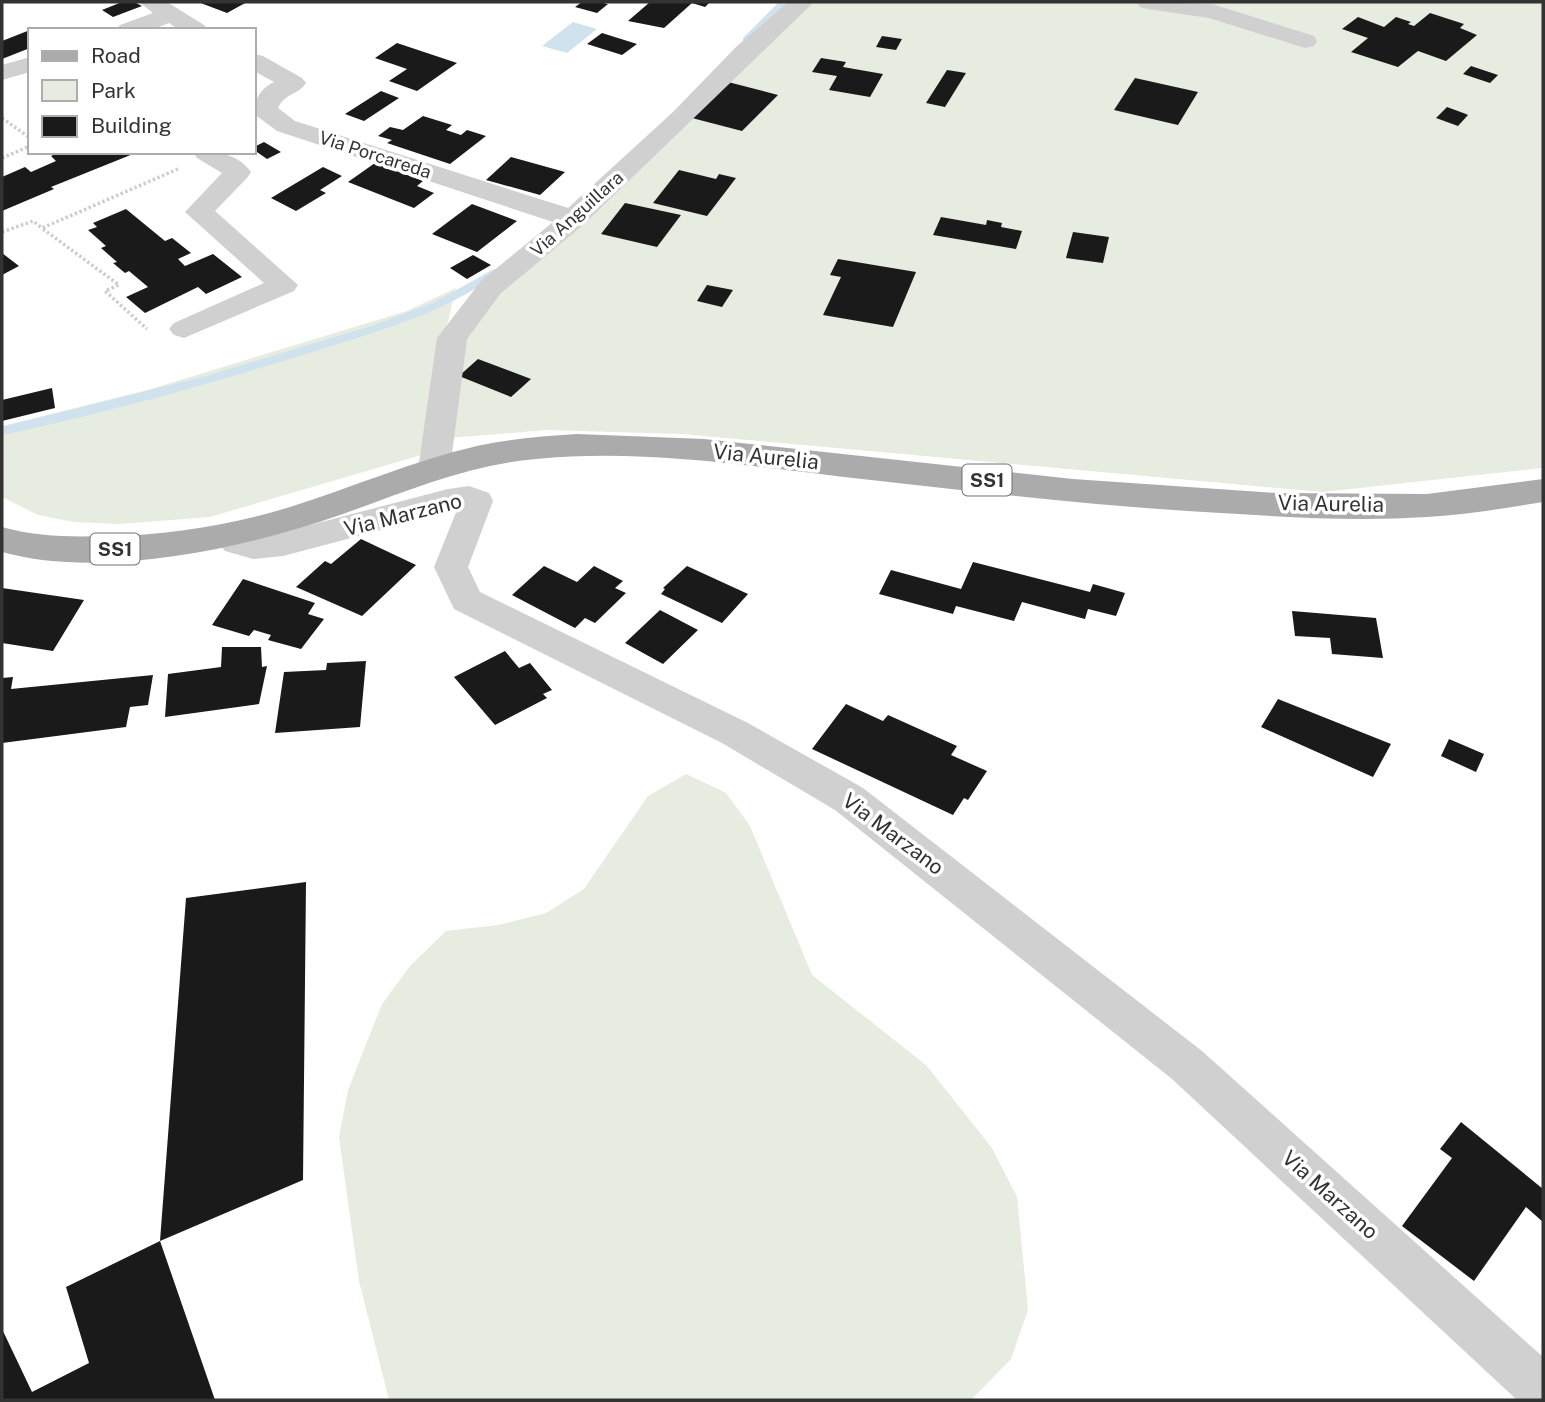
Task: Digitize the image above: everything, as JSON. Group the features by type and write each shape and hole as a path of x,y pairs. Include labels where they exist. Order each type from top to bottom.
{"main road":[{"name":"Via Aurelia","path":"2,539 50,549 127,549 178,544 299,517 433,469 493,453 583,445 684,449 942,476 1282,504 1415,506 1543,491"}],"street":[{"name":"Via Anguillara","path":"433,469 452,338 491,287 560,215 682,117 746,51 802,2"},
{"path":"1148,2 1212,11 1305,41"},
{"path":"131,28 160,8 194,28"},
{"name":"Via Porcareda","path":"256,62 293,83 273,92 264,110 286,126 560,215"},
{"path":"2,73 28,65"},
{"path":"184,329 284,285 199,212 238,172 208,154"},
{"name":"Via Marzano","path":"228,534 237,543 253,547 283,544 448,500 469,497 477,501 451,567 466,600 734,733 849,799 1187,1065 1543,1390"}],"path":[{"path":"2,118 28,137"},
{"path":"2,158 28,147"},
{"path":"43,228 208,154"},
{"path":"2,232 33,221 119,285 105,291 148,330 184,329"}],"green space":[{"path":"809,2 1543,2 1543,468 1323,492 682,434 547,430 449,438 457,347 482,307 628,177"},
{"path":"456,288 441,350 428,453 210,517 119,524 74,522 38,515 2,497 2,426 144,391 407,311"},
{"path":"686,774 726,793 750,826 812,975 926,1065 992,1148 1017,1197 1028,1310 1011,1359 971,1400 389,1400 359,1281 339,1137 348,1090 382,1004 411,965 446,931 498,925 546,913 584,889 648,796"}],"water":[{"path":"573,22 597,29 567,53 542,46"}],"building":[{"path":"122,2 134,2 142,6 113,17 102,10"},
{"path":"198,2 247,2 227,13"},
{"path":"582,2 608,4 597,13 575,7"},
{"path":"650,2 710,2 705,7 692,3 664,28 628,21"},
{"path":"1430,13 1464,24 1460,28 1477,35 1446,61 1418,51 1398,67 1351,52 1368,38 1342,29 1358,17 1384,27 1396,17 1411,22 1408,24 1414,26"},
{"path":"28,31 28,49 2,59 2,41"},
{"path":"602,33 637,44 622,55 587,44"},
{"path":"882,36 902,39 896,50 876,47"},
{"path":"397,43 457,63 417,91 389,81 407,69 375,58"},
{"path":"821,58 846,62 843,67 883,74 870,97 829,90 837,76 812,72"},
{"path":"1471,66 1498,75 1490,83 1463,74"},
{"path":"947,70 966,73 945,107 926,103"},
{"path":"1135,78 1198,92 1178,125 1114,110"},
{"path":"728,82 778,95 742,131 692,118"},
{"path":"381,91 399,98 364,121 345,114"},
{"path":"1447,107 1468,115 1458,126 1436,118"},
{"path":"423,116 452,125 446,130 461,135 467,130 486,136 450,164 387,143 392,140 378,136 390,127 403,130"},
{"path":"264,142 281,152 267,159 256,151 256,146"},
{"path":"133,154 51,187 54,189 2,211 2,177 25,167 31,172 56,161 51,156"},
{"path":"511,157 565,172 540,195 486,180"},
{"path":"375,163 423,181 417,186 434,193 414,208 348,182"},
{"path":"323,167 342,176 320,190 326,193 296,211 271,198"},
{"path":"679,170 716,179 719,174 736,178 707,216 653,203"},
{"path":"625,203 681,215 657,247 601,234"},
{"path":"472,204 517,221 477,252 432,234"},
{"path":"126,209 165,241 172,238 191,253 178,259 185,266 213,254 242,277 206,294 198,287 145,313 126,297 148,287 129,271 125,273 113,263 117,262 101,248 106,246 88,230 97,227 93,223"},
{"path":"941,217 986,225 987,220 1002,223 1001,227 1022,231 1016,249 933,235"},
{"path":"1073,232 1109,237 1103,263 1066,258"},
{"path":"2,253 19,266 2,275"},
{"path":"473,255 491,265 467,279 450,268"},
{"path":"838,259 916,272 893,327 823,315 841,277 830,275"},
{"path":"707,285 733,290 722,307 697,301"},
{"path":"478,359 531,379 511,397 459,376"},
{"path":"52,388 55,408 2,421 2,400"},
{"path":"361,539 416,565 362,616 296,587 325,561 331,564"},
{"path":"973,562 1090,592 1093,584 1125,593 1116,616 1088,609 1085,619 1022,602 1014,621 956,606 953,614 879,594 891,570 961,589"},
{"path":"544,566 577,582 594,566 623,581 615,588 626,593 595,623 585,618 575,628 512,595"},
{"path":"687,566 748,594 722,623 661,594 665,589 663,588"},
{"path":"243,579 315,603 308,614 324,619 301,649 268,640 271,635 254,630 249,636 212,625"},
{"path":"2,588 84,600 53,651 2,643"},
{"path":"660,610 698,630 663,664 625,643"},
{"path":"1292,611 1376,618 1383,658 1332,654 1330,638 1295,636"},
{"path":"222,647 261,647 262,667 267,666 259,704 165,717 168,674 221,667"},
{"path":"505,651 519,668 530,663 552,690 543,694 547,698 495,725 454,677"},
{"path":"366,661 360,727 275,733 284,672 326,670 327,663"},
{"path":"153,675 148,705 130,707 126,727 2,743 2,678 13,677 11,689"},
{"path":"1278,699 1391,744 1373,777 1261,727"},
{"path":"846,704 883,721 888,715 957,746 951,755 987,771 968,800 964,798 953,815 812,749"},
{"path":"1449,739 1484,754 1476,772 1441,756"},
{"path":"306,882 303,1180 160,1241 186,898"},
{"path":"1461,1122 1543,1189 1543,1222 1526,1207 1474,1281 1402,1226 1452,1158 1440,1149"},
{"path":"160,1241 215,1400 2,1400 2,1329 32,1392 89,1363 66,1287"}],"waterway":[{"path":"746,40 784,2"},
{"path":"2,431 210,379 375,329 437,306 494,272"}]}
